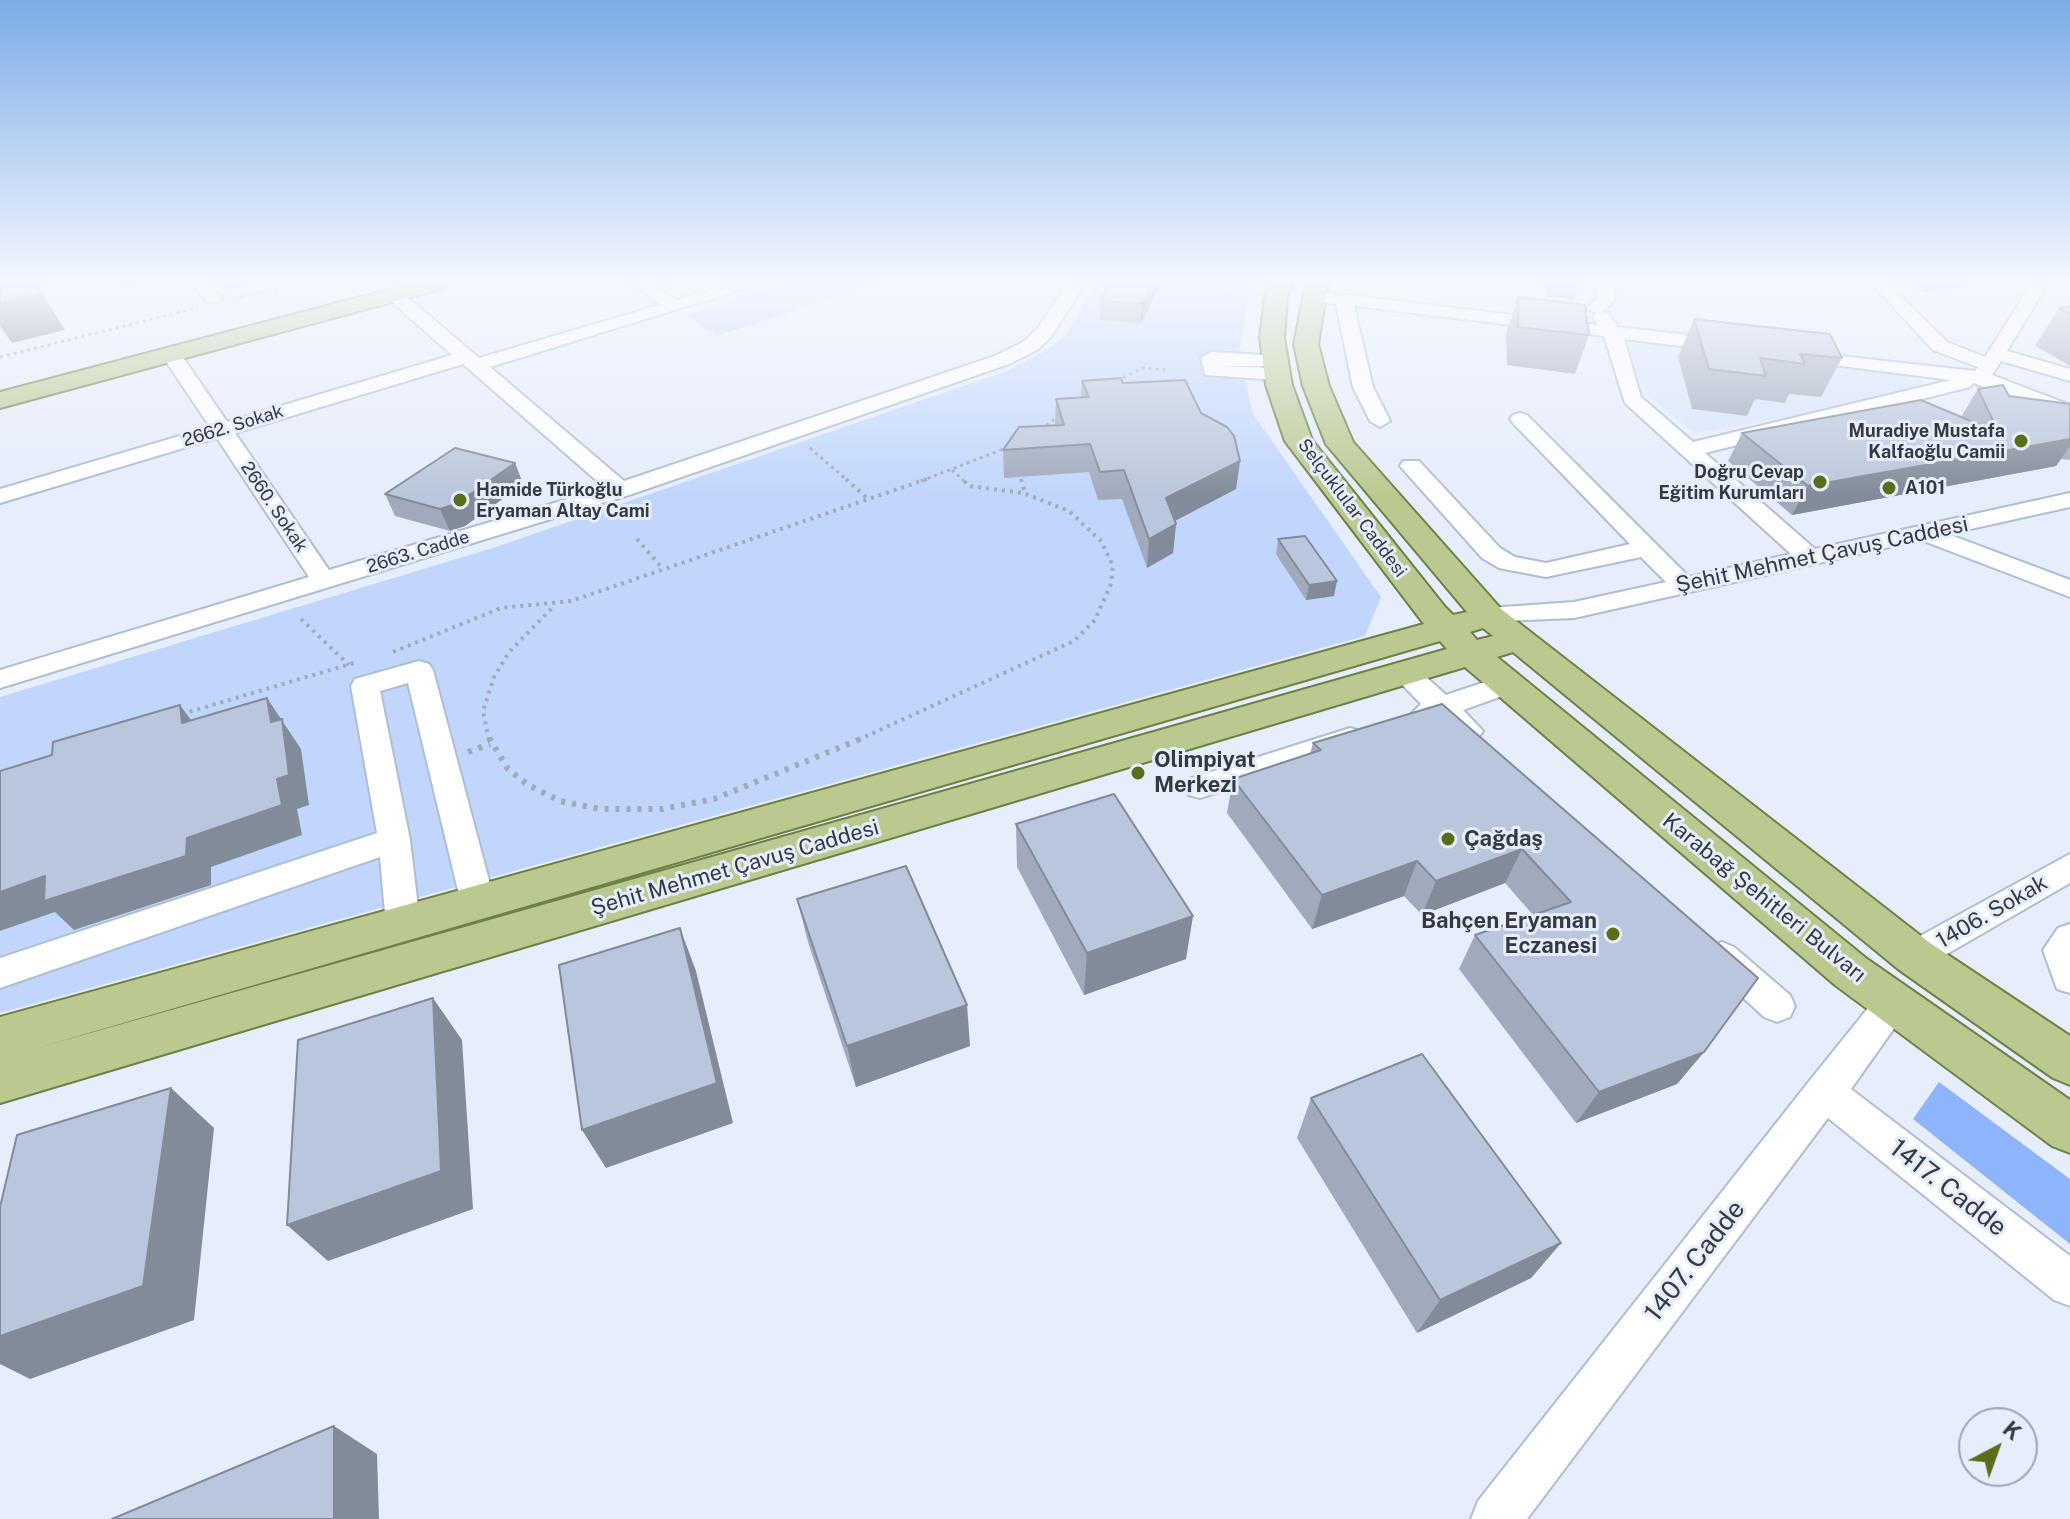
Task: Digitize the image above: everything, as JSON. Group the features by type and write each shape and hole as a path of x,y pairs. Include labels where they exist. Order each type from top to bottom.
{"main road":[{"path":"0,386 129,354"},
{"path":"0,400 171,354"},
{"name":"Selçuklular Caddesi","path":"1275,354 1299,441 1458,641"},
{"name":"Selçuklular Caddesi","path":"1308,354 1316,386 1340,444 1503,628"},
{"path":"1458,641 1503,628"},
{"name":"Karabağ Şehitleri Bulvarı","path":"1503,628 1914,956 2070,1063"},
{"name":"Karabağ Şehitleri Bulvarı","path":"1458,641 1816,943 2070,1129"},
{"name":"Şehit Mehmet Çavuş Caddesi","path":"0,1081 1405,673 1458,641"},
{"name":"Şehit Mehmet Çavuş Caddesi","path":"0,1038 478,903 1458,641"}],"street":[{"name":"2660. Sokak","path":"171,354 324,581"},
{"path":"463,354 621,490"},
{"name":"2662. Sokak","path":"0,496 222,430 497,354"},
{"name":"2663. Cadde","path":"0,679 621,490 1014,354"},
{"path":"1358,354 1363,387 1380,421"},
{"path":"1619,354 1632,399 1810,558"},
{"path":"1795,354 1989,366 2070,375"},
{"path":"1959,354 1989,366 2070,412"},
{"path":"1689,450 1989,366 1996,354"},
{"path":"1520,419 1684,586"},
{"path":"1411,466 1491,553 1508,563 1546,570 1647,548"},
{"name":"Şehit Mehmet Çavuş Caddesi","path":"1503,628 2070,500"},
{"path":"1923,533 2070,589"},
{"name":"Şehit Mehmet Çavuş Caddesi","path":"1503,628 1574,610"},
{"path":"403,924 394,840 365,686 419,670 478,903"},
{"path":"1405,673 1488,749"},
{"path":"1200,787 1506,684"},
{"path":"0,973 394,840"},
{"name":"1406. Sokak","path":"1914,956 2070,867"},
{"path":"1696,934 1777,1006"},
{"path":"2070,938 2061,950 2070,978"},
{"name":"1407. Cadde","path":"1496,1519 1894,1003"},
{"name":"1417. Cadde","path":"1825,1092 2070,1284"}],"path":[{"path":"1113,383 1142,368 1169,370"},
{"path":"1038,432 1066,406"},
{"path":"379,656 424,642 501,608 556,604 663,569 952,470 1015,444"},
{"path":"810,448 868,499"},
{"path":"556,604 509,652 494,677 483,711 490,744 508,769 528,785 560,801 600,809 662,809 714,799 824,755 1041,658 1074,641 1095,620 1111,584 1113,566 1101,541 1069,511 1025,494 969,486 952,470"},
{"path":"1021,479 1025,494"},
{"path":"637,539 663,569"},
{"path":"301,619 349,664"},
{"path":"177,715 366,660"}],"shaded area":[{"path":"1039,354 1239,354 1253,414 1381,597 1365,636 0,1013 0,697 493,548 1004,372"},
{"path":"1629,354 1756,354 1917,374 1923,386 1846,407 1694,433 1648,395 1630,362"},
{"path":"1939,1082 2070,1179 2070,1244 1913,1119"}],"building":[{"path":"1704,354 1840,354 1842,358 1800,354 1805,364 1760,358 1766,376 1709,369"},
{"path":"1121,378 1123,383 1185,380 1201,413 1227,427 1234,436 1240,461 1166,498 1176,524 1149,539 1124,470 1100,472 1090,444 1003,450 1019,427 1064,425 1056,399 1089,397 1082,381"},
{"path":"2003,385 2009,396 2070,404 2070,439 1808,486 1742,433 1921,400 1999,433 1978,389"},
{"path":"455,448 515,463 456,504 440,509 385,494"},
{"path":"1305,536 1337,581 1309,585 1278,539"},
{"path":"267,698 271,722 282,719 289,775 277,779 282,805 187,838 186,856 44,901 45,876 0,892 0,771 52,755 53,742 180,705 182,723"},
{"path":"1442,704 1758,978 1704,1052 1599,1092 1475,935 1571,902 1522,849 1436,881 1417,861 1322,895 1233,779 1321,750 1313,743"},
{"path":"1114,794 1193,916 1087,953 1016,824"},
{"path":"906,866 967,1005 847,1046 797,899"},
{"path":"680,928 717,1083 582,1130 559,965"},
{"path":"433,998 441,1171 287,1225 298,1040"},
{"path":"1422,1054 1561,1243 1440,1300 1311,1098"},
{"path":"171,1088 143,1286 0,1336 0,1207 17,1135"},
{"path":"334,1426 334,1519 112,1519"}],"place":[{"name":"Muradiye Mustafa Kalfaoğlu Camii","path":"2021,441"},
{"name":"Doğru Cevap Eğitim Kurumları","path":"1820,482"},
{"name":"A101","path":"1889,488"},
{"name":"Hamide Türkoğlu Eryaman Altay Cami","path":"460,500"},
{"name":"Olimpiyat Merkezi","path":"1138,773"},
{"name":"Çağdaş","path":"1448,839"},
{"name":"Bahçen Eryaman Eczanesi","path":"1613,934"}]}
